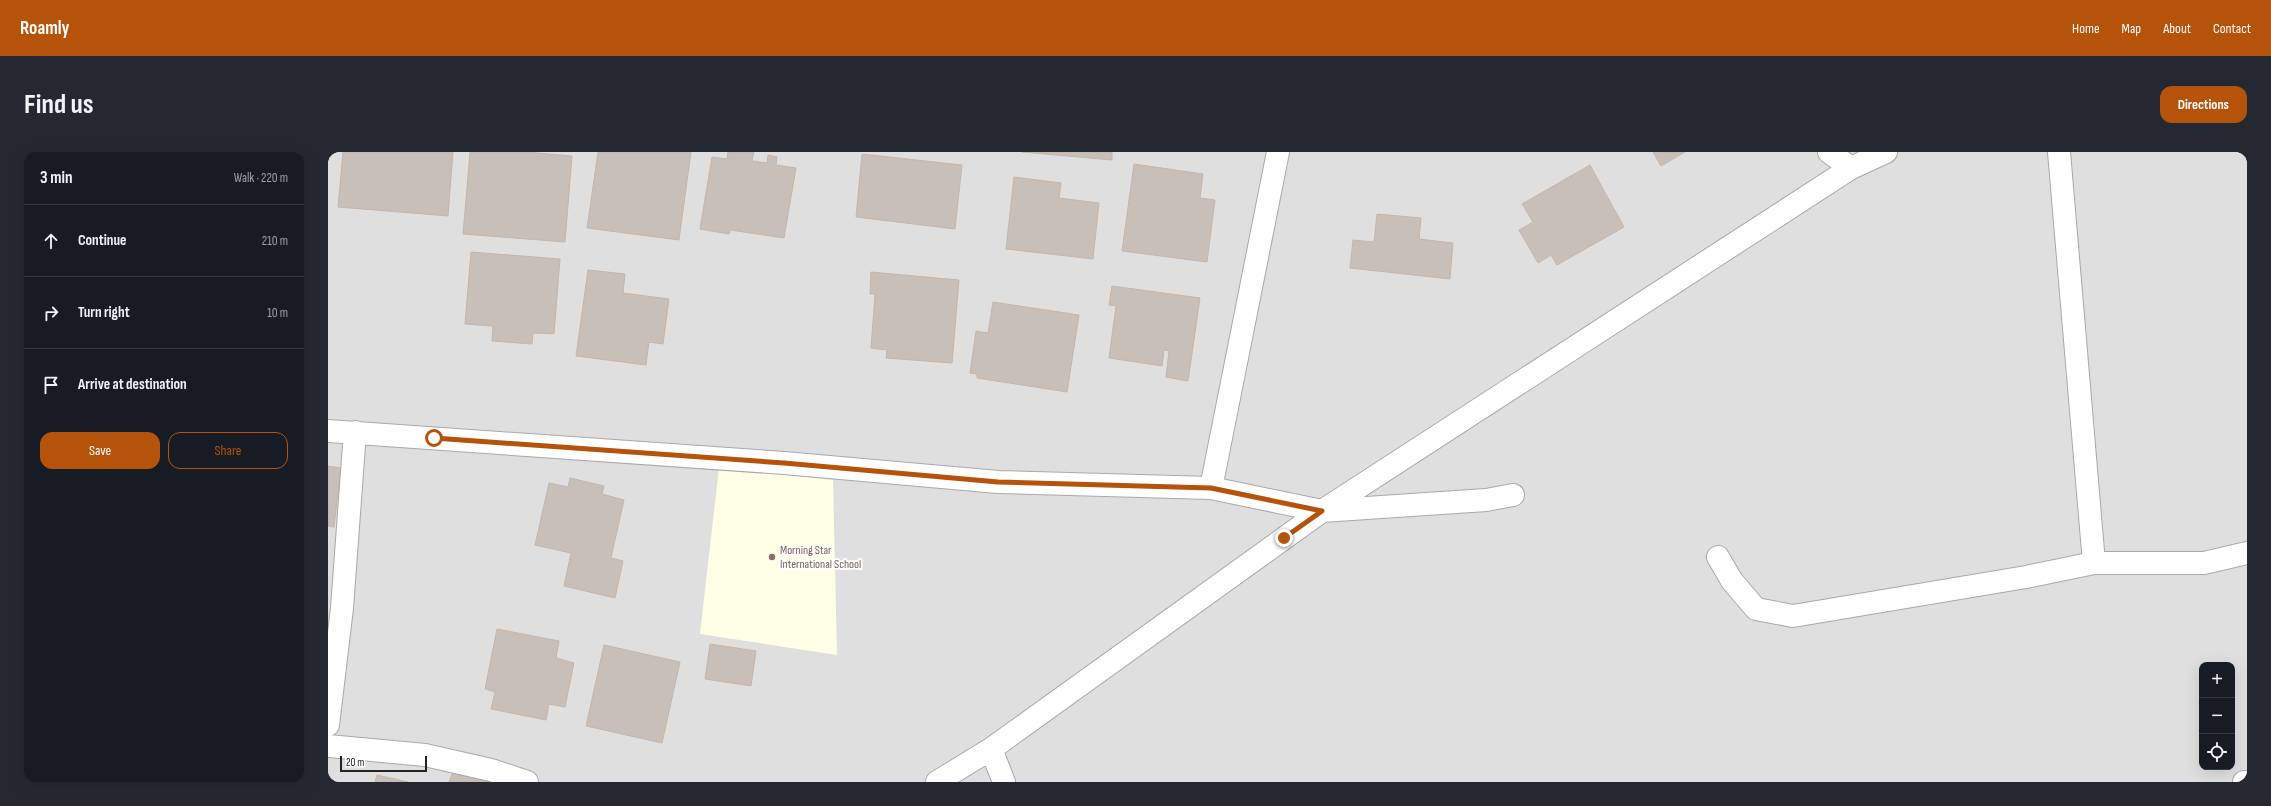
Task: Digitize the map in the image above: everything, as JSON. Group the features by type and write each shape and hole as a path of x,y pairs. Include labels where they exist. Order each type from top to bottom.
{"street":[{"path":"1211,488 1278,152"},
{"path":"1829,152 1851,168"},
{"path":"937,782 991,749 1322,511 1851,168 1886,152"},
{"path":"2059,152 2094,562"},
{"path":"328,431 784,463 998,482 1211,488 1322,511 1486,500 1513,495"},
{"path":"328,725 342,608 355,432"},
{"path":"1718,557 1732,581 1756,609 1793,616 2026,577 2094,562 2204,563 2247,553"},
{"path":"328,746 425,755 491,770 527,782"},
{"path":"991,749 1004,782"}],"shaded area":[{"path":"328,152 2247,152 2247,782 328,782"},
{"name":"Morning Star International School","path":"719,468 833,480 837,655 700,634"}],"building":[{"path":"343,152 453,152 448,216 338,207"},
{"path":"470,152 526,152 572,156 565,242 463,234"},
{"path":"598,152 691,152 679,240 587,228"},
{"path":"728,152 754,152 752,161 767,163 768,155 777,157 776,165 796,168 784,238 730,230 729,234 700,229 712,157 727,159"},
{"path":"1022,152 1112,152 1112,160"},
{"path":"1653,152 1685,152 1661,166"},
{"path":"862,154 962,165 955,229 856,217"},
{"path":"1134,164 1203,174 1200,198 1215,200 1207,262 1122,251"},
{"path":"1590,165 1624,227 1557,265 1551,255 1538,263 1519,230 1533,222 1522,204"},
{"path":"1014,177 1061,183 1059,198 1099,203 1093,259 1006,249"},
{"path":"1377,214 1421,218 1419,239 1453,243 1450,279 1350,268 1353,240 1374,242"},
{"path":"471,252 560,259 554,334 533,333 532,344 492,341 493,326 465,324"},
{"path":"588,270 625,274 623,293 669,299 663,344 649,342 646,365 576,356"},
{"path":"871,272 959,280 952,363 886,358 887,350 871,348 875,294 870,294"},
{"path":"1112,286 1200,298 1188,381 1166,377 1169,351 1164,350 1162,366 1109,358 1116,306 1109,305"},
{"path":"993,302 1079,315 1067,392 977,378 977,374 970,373 976,331 988,333"},
{"path":"328,466 341,468 334,527 328,526"},
{"path":"570,478 604,486 602,494 624,500 611,558 623,561 615,598 564,586 571,553 535,545 549,483 568,487"},
{"path":"497,629 559,641 556,658 574,663 565,707 549,704 546,720 491,709 495,692 485,689"},
{"path":"710,644 756,651 751,686 705,679"},
{"path":"604,645 680,662 662,743 586,726"},
{"path":"455,767 499,782 449,782"},
{"path":"377,775 408,782 375,782"}],"place":[{"name":"Morning Star International School","path":"772,557"}],"route":[{"path":"434,438 784,463 998,482 1211,488 1322,511 1284,538"}]}
